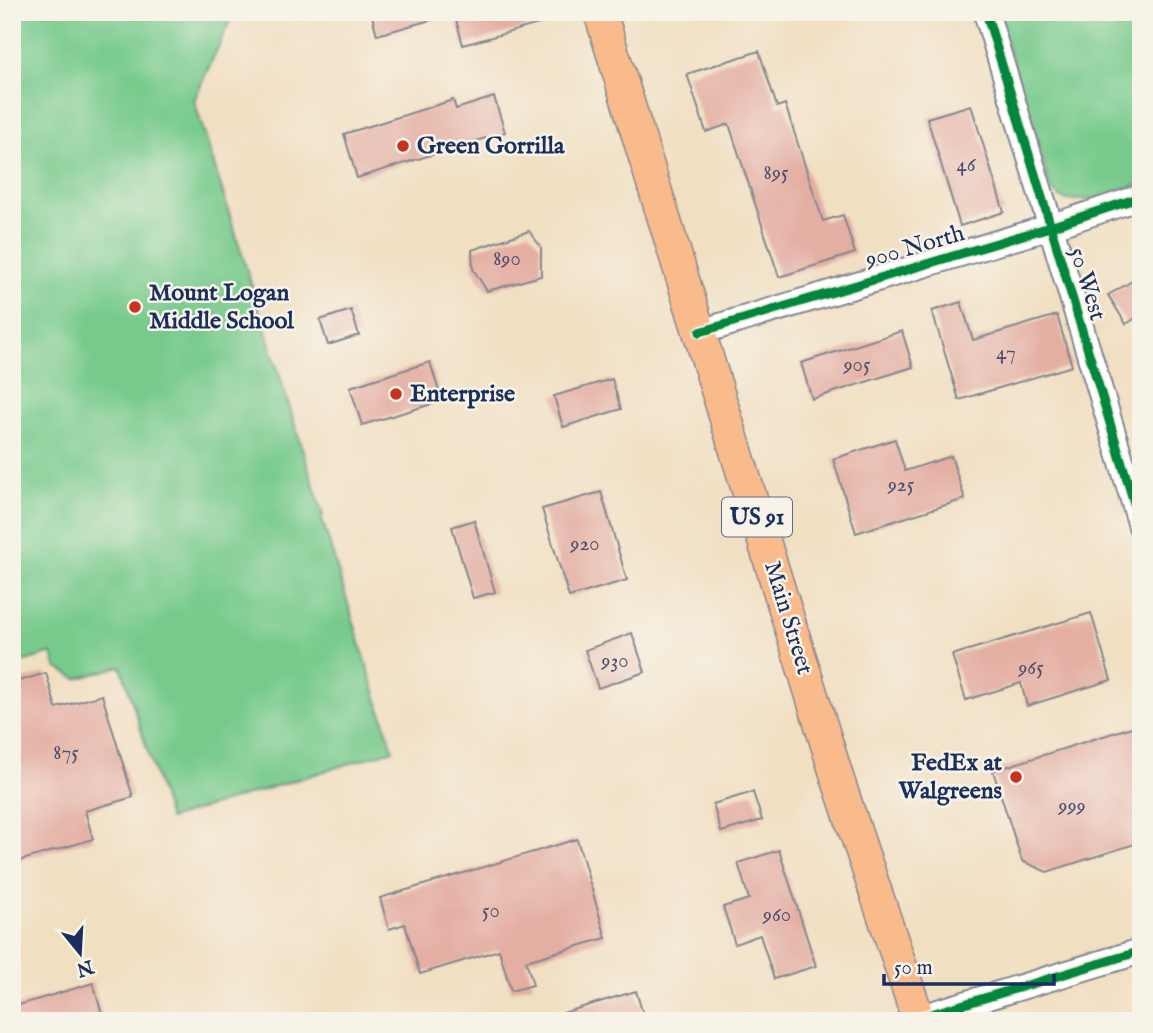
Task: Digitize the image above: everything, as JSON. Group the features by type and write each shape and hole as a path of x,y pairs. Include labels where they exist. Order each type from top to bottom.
{"main road":[{"name":"Main Street","path":"600,12 915,1020"}],"street":[{"name":"50 West","path":"986,12 1141,526"},
{"name":"900 North","path":"700,332 1141,197"},
{"path":"915,1020 1141,951"}],"green space":[{"name":"Mount Logan Middle School","path":"12,12 234,12 194,100 393,750 169,819 121,666 77,679 56,667 52,653 12,665"},
{"path":"997,12 1141,12 1141,184 1090,200 1065,200 1051,190"}],"building":[{"path":"371,12 437,12 438,18 377,35"},
{"path":"454,12 560,12 560,18 463,45"},
{"path":"759,51 777,107 785,104 823,221 843,215 855,253 779,277 729,124 706,132 687,74"},
{"name":"Green Gorrilla","path":"494,97 505,132 357,178 344,134 453,100 456,109"},
{"path":"971,105 1004,212 960,226 927,118"},
{"path":"529,231 541,247 541,276 487,291 473,269 472,250"},
{"path":"1141,276 1141,315 1126,324 1108,295"},
{"path":"961,302 973,340 1057,315 1072,366 959,400 932,311"},
{"path":"351,310 359,335 328,345 320,320"},
{"path":"902,331 913,367 812,399 801,363"},
{"name":"Enterprise","path":"430,362 442,401 362,425 350,387"},
{"path":"612,379 621,409 563,427 554,396"},
{"path":"895,439 905,471 951,456 965,499 856,533 833,459"},
{"path":"601,492 627,580 569,597 542,509"},
{"path":"474,520 495,592 473,598 452,527"},
{"path":"1091,613 1111,680 1027,706 1021,683 966,700 952,655"},
{"path":"632,633 645,672 598,688 585,650"},
{"path":"46,673 56,708 102,695 133,797 85,811 93,839 12,863 12,683"},
{"path":"1135,726 1141,744 1141,842 1047,872 1022,861 993,771"},
{"path":"753,792 762,820 721,832 713,804"},
{"path":"577,839 606,938 526,961 533,985 511,991 499,950 420,974 405,924 389,929 380,898"},
{"path":"779,850 816,966 774,979 760,935 735,944 723,907 749,899 738,863"},
{"path":"93,983 104,1021 12,1021 12,1007"},
{"path":"636,991 645,1021 554,1021 553,1016"}],"cycle path":[{"path":"986,12 1141,526"},
{"path":"700,332 1141,197"},
{"path":"908,1021 1141,951"}],"place":[{"name":"Green Gorrilla","path":"403,146"},
{"name":"Mount Logan Middle School","path":"135,307"},
{"name":"Enterprise","path":"396,394"},
{"name":"FedEx at Walgreens","path":"1016,777"}]}
